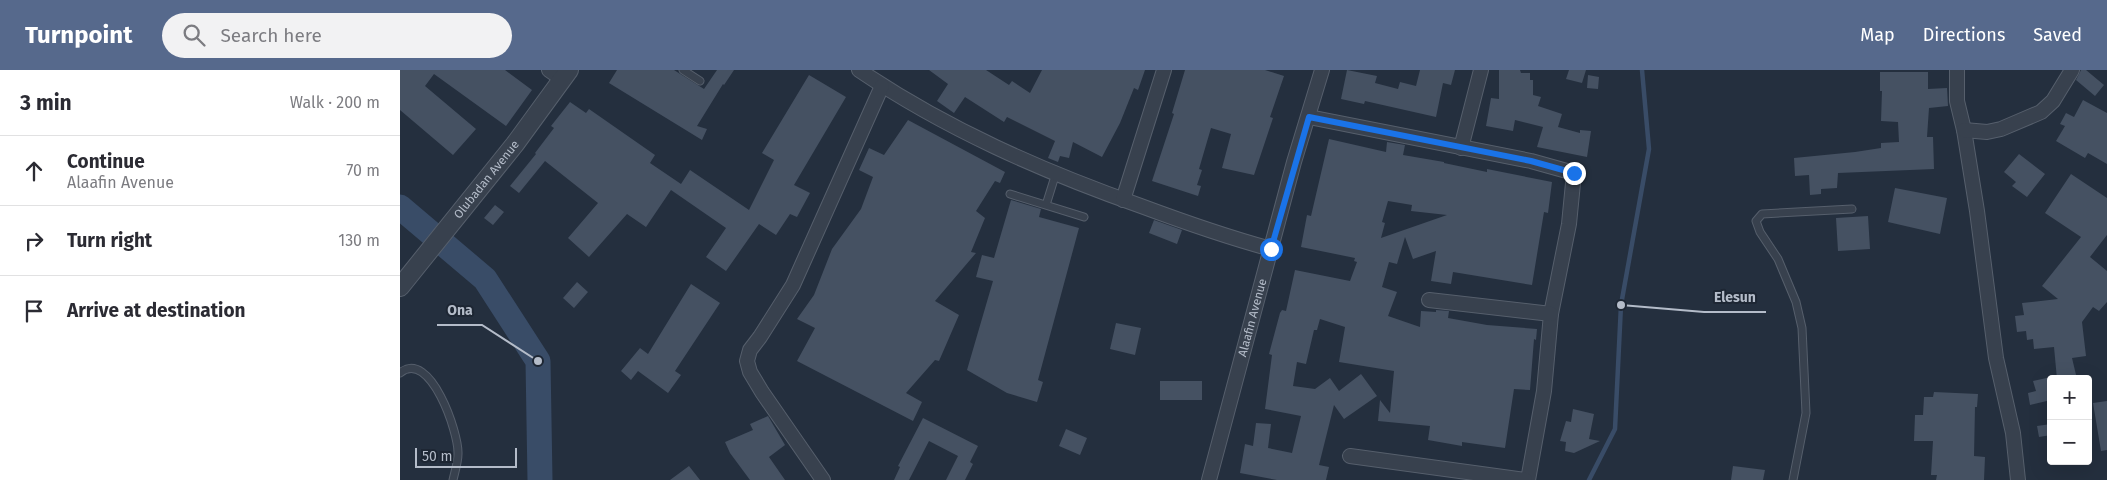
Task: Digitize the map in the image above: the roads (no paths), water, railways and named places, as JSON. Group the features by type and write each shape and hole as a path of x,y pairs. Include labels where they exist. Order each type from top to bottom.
{"street":[{"path":"859,70 882,86 962,132 1056,173 1123,200 1224,236 1271,249"},
{"path":"1123,200 1164,70"},
{"name":"Alaafin Avenue","path":"1209,480 1271,249 1322,70"},
{"path":"1461,148 1481,70"},
{"path":"1957,70 1957,101 1964,130 1996,358 2013,433 2018,480"},
{"path":"1964,130 1986,132 2001,129 2041,112 2053,101 2072,70"},
{"name":"Olubadan Avenue","path":"400,287 446,227 515,144 560,73"},
{"path":"823,480 762,392 750,372 747,361 750,350 760,338 792,285 882,86"},
{"path":"1309,117 1545,164 1574,173 1569,224 1551,314 1544,391 1526,480 1350,456"},
{"path":"1428,300 1551,314"}],"lane":[{"path":"683,70 700,81"},
{"path":"1046,205 1056,173"},
{"path":"1010,194 1084,217"},
{"path":"1793,480 1806,413 1802,328 1796,302 1778,259 1760,232 1756,221 1762,214 1852,209"},
{"path":"400,373 411,369 426,373 448,407 458,452 453,480"}],"waterway":[{"path":"1589,480 1615,429 1621,305 1649,149 1642,70"},
{"path":"400,207 485,279 538,361 540,480"}],"place":[{"name":"Elesun","path":"1621,305"},
{"name":"Ona","path":"538,361"}]}
